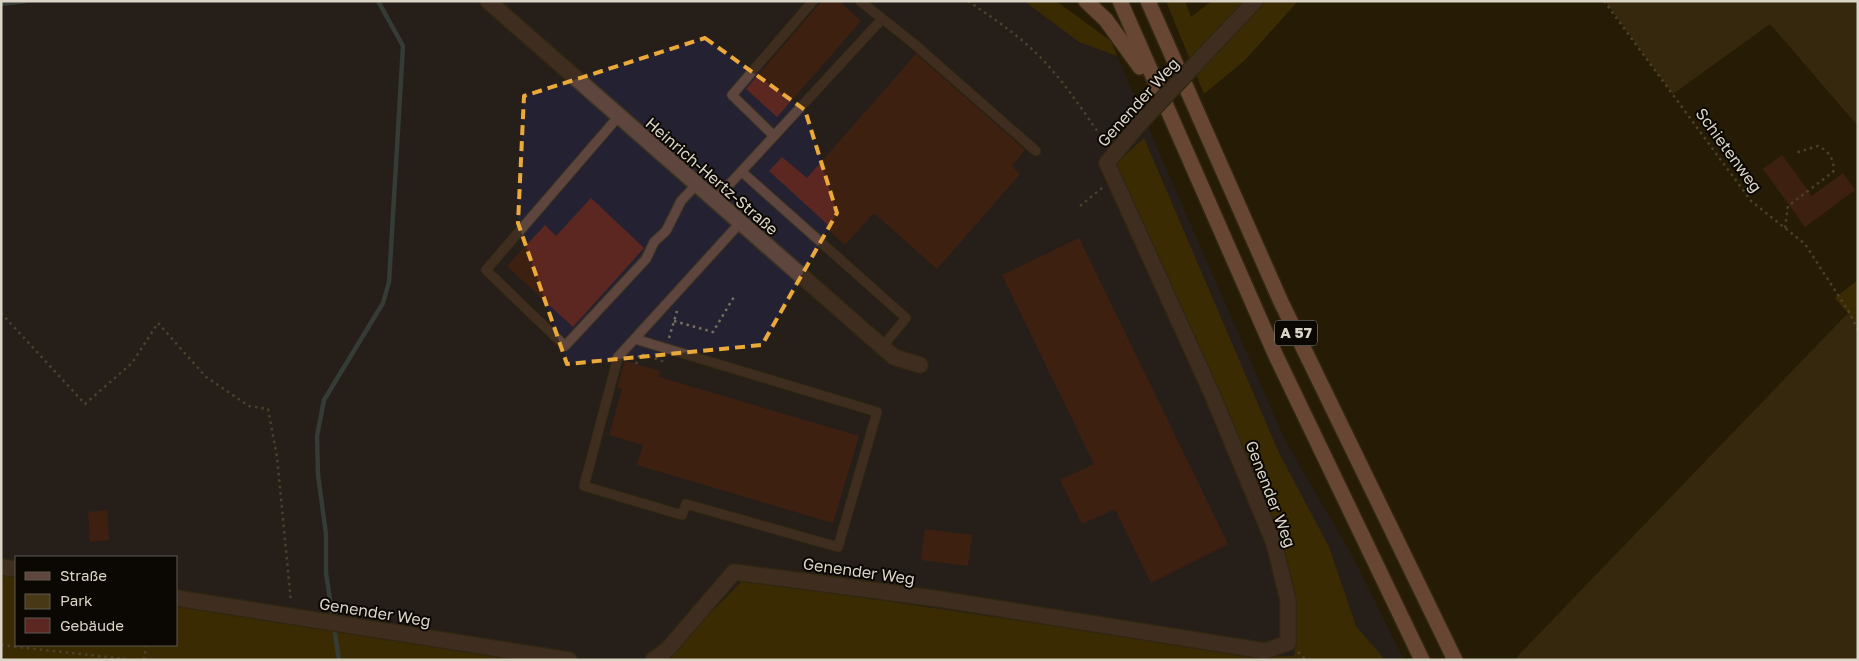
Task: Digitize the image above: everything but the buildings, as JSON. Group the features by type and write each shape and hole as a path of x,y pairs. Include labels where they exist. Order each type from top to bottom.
{"highway":[{"path":"1086,1 1120,38 1161,97"},
{"name":"A 57","path":"1120,1 1276,356 1422,660"},
{"name":"A 57","path":"1148,1 1281,302 1456,660"}],"street":[{"name":"Heinrich-Hertz-Straße","path":"488,1 882,347 894,357 920,365"},
{"name":"Genender Weg","path":"653,660 668,649 734,572 940,599 1265,651 1288,643 1288,600 1274,543 1212,394 1107,163 1140,122 1255,1"},
{"path":"1,567 15,569"},
{"name":"Genender Weg","path":"178,598 569,660"}],"lane":[{"path":"774,136 732,95 813,1"},
{"path":"860,1 913,43 1036,151"},
{"path":"714,201 882,19"},
{"path":"618,117 486,270 564,346 646,260 654,242 666,231 681,201 696,185"},
{"path":"742,172 906,318 882,347"},
{"path":"635,339 877,412 838,547 686,504 682,515 584,486 618,357 740,223"}],"path":[{"path":"968,1 1020,38 1041,58 1062,81 1114,154"},
{"name":"Schietenweg","path":"1604,1 1751,201 1805,244 1849,312 1858,330"},
{"path":"1785,228 1788,206 1833,172 1834,164 1826,150 1818,146 1795,153"},
{"path":"1080,206 1114,178"},
{"path":"674,321 712,332 735,296"},
{"path":"1,313 85,404 132,363 158,323 206,377 249,406 268,409 277,457 293,616"},
{"path":"1,645 134,660"},
{"path":"144,660 146,646"}],"highlighted area":[{"path":"705,38 805,110 837,213 762,345 567,364 518,223 524,96"}],"shaded area":[{"path":"1,1 1024,1 1079,42 1117,56 1286,442 1353,557 1404,660 569,660 178,596 178,556 15,556 15,569 1,566"},
{"path":"1024,1 1056,1 1111,41 1117,56 1079,42"},
{"path":"1166,1 1185,1 1191,17 1212,1 1298,1 1245,60 1204,94"},
{"path":"1144,138 1279,453 1329,547 1356,626 1385,660 665,660 743,580 1264,657 1294,656 1297,637 1295,593 1279,537 1115,164"},
{"path":"1858,280 1858,325 1835,298"},
{"path":"1,567 15,569 15,646 178,646 178,598 568,660 1,660"}],"green space":[{"path":"1605,1 1858,1 1858,126 1770,24 1673,94"},
{"path":"1849,312 1858,324 1858,660 1514,660"}],"waterway":[{"path":"1,4 25,1"},
{"path":"339,660 326,573 326,534 318,475 317,436 324,400 383,303 389,282 403,46 378,1"}]}
